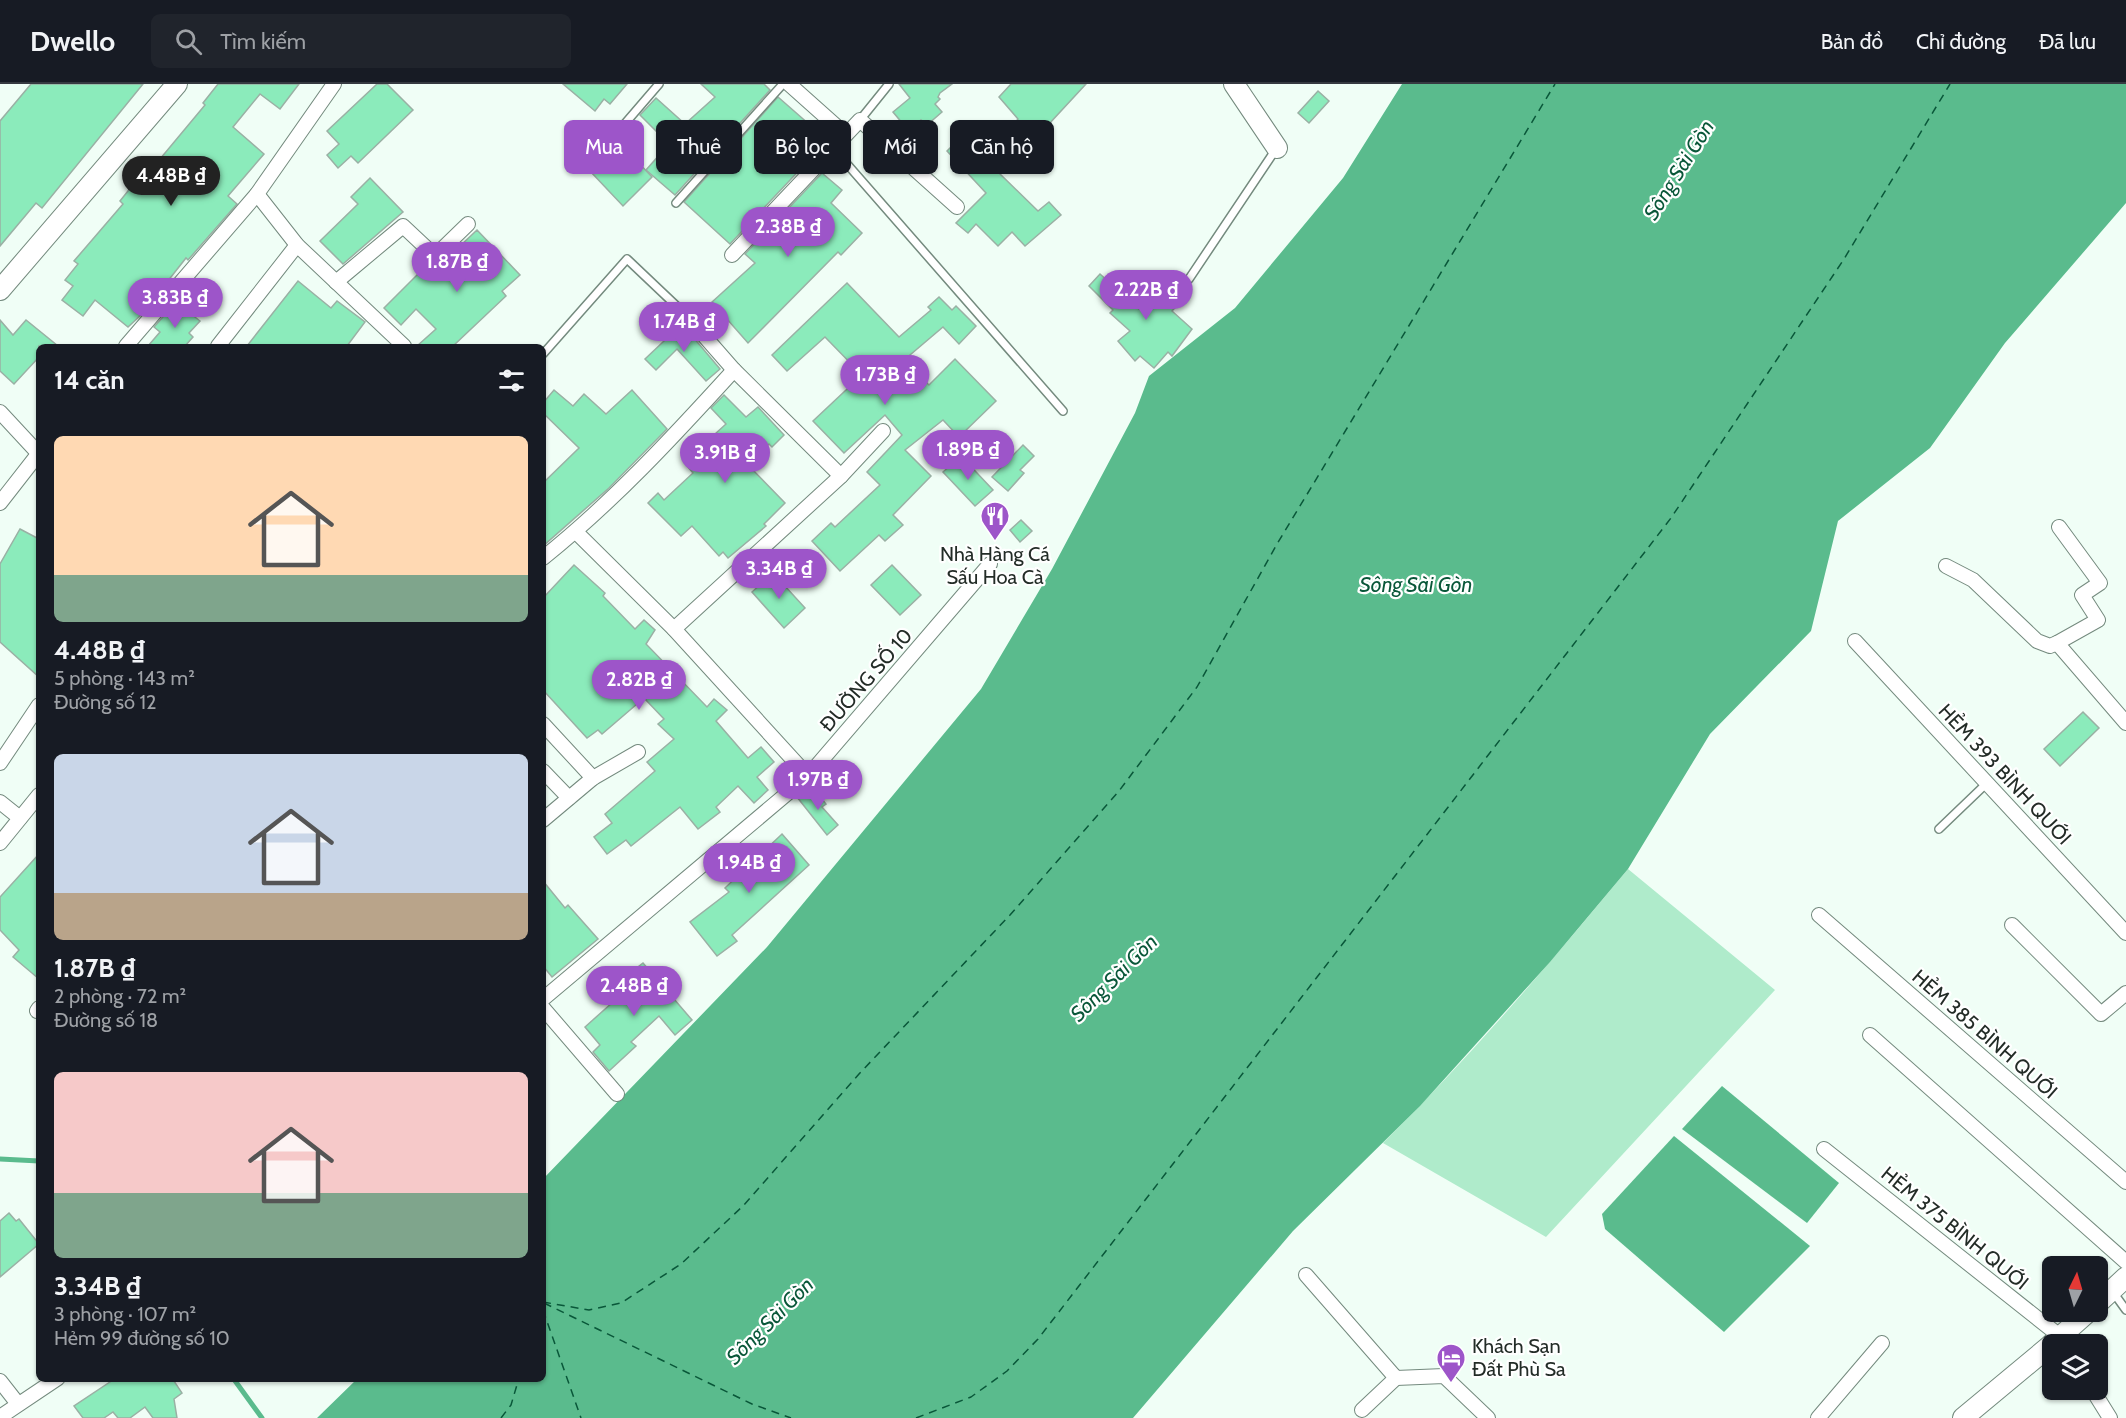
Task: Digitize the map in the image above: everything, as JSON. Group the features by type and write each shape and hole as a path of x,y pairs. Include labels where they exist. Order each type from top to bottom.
{"street":[{"path":"0,290 177,84"},
{"path":"128,344 257,194 334,84"},
{"path":"789,84 829,120"},
{"path":"1234,84 1277,148"},
{"path":"851,128 860,120 957,207"},
{"path":"732,255 808,174"},
{"path":"257,194 297,245 396,344"},
{"path":"336,282 403,226 435,256 468,224"},
{"path":"220,344 297,245"},
{"path":"685,314 734,370 841,476"},
{"path":"546,556 576,532 677,433 734,370"},
{"path":"0,412 36,451"},
{"path":"674,629 841,476 883,431"},
{"path":"0,503 36,458"},
{"path":"1946,566 1973,580 2037,641 2050,646 2098,620 2082,595 2100,583 2060,527"},
{"path":"576,532 674,629 808,776"},
{"name":"ĐƯỜNG SỐ 10","path":"546,996 808,776 990,564"},
{"name":"HẺM 393 BÌNH QUỚI","path":"1855,641 2126,933"},
{"path":"2057,643 2126,723"},
{"path":"0,763 36,709"},
{"path":"546,727 593,778"},
{"path":"546,817 593,778 638,752"},
{"path":"546,774 569,798"},
{"path":"0,843 36,799"},
{"path":"0,802 20,818"},
{"name":"HẺM 385 BÌNH QUỚI","path":"1819,915 2126,1182"},
{"path":"2012,925 2101,1014 2126,993"},
{"path":"546,1011 617,1094"},
{"path":"1870,1035 2126,1262"},
{"name":"HẺM 375 BÌNH QUỚI","path":"1824,1149 2048,1334"},
{"path":"1306,1275 1396,1378"},
{"path":"2066,1334 2078,1322"},
{"path":"1818,1418 1882,1343"},
{"path":"1963,1418 2042,1355"},
{"path":"1362,1410 1396,1378 1444,1376 1488,1418"},
{"path":"0,1381 18,1404"},
{"path":"0,1417 52,1382"},
{"path":"2099,1400 2110,1418"}],"lane":[{"path":"628,120 659,84"},
{"path":"676,202 783,84"},
{"path":"860,120 889,84"},
{"path":"1189,279 1277,148"},
{"path":"851,169 1063,411"},
{"path":"546,351 627,259 685,314"},
{"path":"1939,829 1987,783"},
{"path":"2111,1290 2126,1310"}],"shaded area":[{"path":"1628,869 1775,990 1546,1237 1383,1143 1509,1009"}],"water":[{"name":"Sông Sài Gòn","path":"1402,84 2126,84 2126,203 2005,343 1930,448 1838,521 1811,631 1710,734 1628,869 1550,962 1420,1106 1293,1231 1133,1418 317,1418 354,1382 546,1382 546,1176 767,947 981,689 1052,569 1135,413 1149,376 1235,308 1343,178"},
{"path":"1722,1086 1839,1183 1807,1223 1682,1129"},
{"path":"1674,1136 1810,1246 1724,1332 1605,1229 1602,1214"}],"building":[{"path":"31,84 143,84 42,208 36,203 0,246 0,121"},
{"path":"218,84 299,84 280,109 260,94 233,127 264,154 228,196 237,204 188,260 186,258 141,315 128,327 95,300 83,316 62,300 73,286 65,280 78,264 74,261 123,204 120,201 132,186 152,163 155,165 205,105 203,103"},
{"path":"377,84 387,84 413,110 358,163 351,156 338,168 327,155 339,144 327,131"},
{"path":"563,84 627,84 610,104 604,99 595,111"},
{"path":"701,84 764,84 770,90 742,121 689,120 715,97"},
{"path":"899,84 952,84 940,93 938,97 940,99 935,104 942,112 933,120 900,120 893,112 910,98"},
{"path":"1011,84 1086,84 1053,120 1017,120 999,97"},
{"path":"1318,91 1329,101 1309,123 1298,113"},
{"path":"778,97 804,120 757,120"},
{"path":"656,98 681,120 656,120 656,131 640,115"},
{"path":"754,124 754,174 796,174 730,244 684,202 709,174 742,174 742,137"},
{"path":"656,159 656,174 694,174 675,195 646,170"},
{"path":"644,168 652,177 623,206 593,174 644,174"},
{"path":"821,174 842,190 831,203 862,233 841,255 838,252 748,343 712,302 755,263 745,254"},
{"path":"968,174 1000,174 1038,211 1049,202 1061,215 1025,246 1012,232 998,246 976,224 968,233 956,223 986,193"},
{"path":"370,178 403,212 343,264 320,241 358,204 351,197"},
{"path":"477,230 520,275 502,291 506,296 455,344 419,344 436,329 416,309 401,325 384,308 422,270 432,280 464,251 459,247"},
{"path":"1100,274 1139,309 1164,282 1183,299 1172,311 1192,329 1172,356 1168,352 1154,368 1140,356 1135,361 1118,341 1130,331 1110,313 1113,310 1089,286"},
{"path":"298,281 331,308 337,301 365,322 348,344 249,344"},
{"path":"847,283 899,337 931,310 928,307 939,297 952,310 956,306 976,326 959,344 943,327 897,366 917,387 924,380 929,385 955,359 996,401 959,437 943,420 905,450 931,476 893,515 903,525 885,541 879,535 840,571 812,541 831,523 835,527 880,485 867,472 902,435 885,415 844,453 813,421 862,375 825,337 787,371 772,355"},
{"path":"182,307 200,321 189,333 193,337 187,344 150,344 160,332 154,327 170,309 176,314"},
{"path":"0,320 13,335 26,320 56,344 36,344 36,360 14,384 0,371"},
{"path":"682,324 720,369 706,381 677,349 656,370 645,359"},
{"path":"554,390 573,406 584,394 606,414 632,390 667,429 609,488 546,543 546,480 579,448 546,416 546,399"},
{"path":"724,395 746,417 758,407 784,435 772,447 769,444 747,464 785,503 764,524 766,526 728,558 723,552 719,556 692,526 681,536 648,503 658,493 664,500 693,473 684,462 726,424 711,408"},
{"path":"1023,445 1034,456 1020,470 1024,473 1008,491 992,477"},
{"path":"961,456 993,490 975,506 943,472"},
{"path":"1021,520 1032,531 1020,542 1010,530"},
{"path":"20,529 36,537 36,674 0,642 0,564"},
{"path":"574,565 605,593 603,596 635,629 644,620 655,630 646,644 707,707 714,699 727,710 716,721 748,758 761,747 774,762 757,777 768,790 754,803 738,786 716,807 720,812 698,829 680,807 631,846 626,840 607,854 594,837 612,823 605,814 655,771 647,762 674,739 658,724 664,719 644,698 602,734 598,730 587,738 546,693 546,595"},
{"path":"892,565 921,595 900,615 871,585"},
{"path":"773,573 805,608 784,628 752,592"},
{"path":"2083,712 2099,728 2060,766 2044,749"},
{"path":"806,789 813,796 817,793 826,804 822,807 838,825 827,835 797,797"},
{"path":"782,834 809,865 732,935 737,941 717,956 690,922 729,892 725,888"},
{"path":"36,857 36,976 13,957 19,950 0,930 0,897"},
{"path":"546,885 565,908 568,905 598,939 552,977 546,970"},
{"path":"643,963 692,1020 675,1035 659,1016 631,1042 636,1046 609,1071 593,1052 600,1045 585,1027 632,985 625,977"},
{"path":"9,1213 16,1221 19,1219 36,1240 36,1247 0,1277 0,1221"},
{"path":"110,1382 175,1382 182,1393 174,1399 177,1418 153,1418 145,1407 130,1418 118,1418 113,1412 104,1418 83,1418 74,1406"}],"waterway":[{"path":"0,1159 36,1161"},
{"path":"236,1382 262,1418"}],"ferry route":[{"path":"546,1303 589,1310 621,1303 681,1264 743,1206 859,1074 1010,915 1119,791 1197,687 1277,544 1555,84"},
{"path":"916,1418 971,1397 1007,1371 1038,1339 1671,518 1844,259 1950,84"},
{"path":"546,1304 752,1404 791,1418"},
{"path":"546,1319 581,1418"},
{"path":"501,1418 511,1405 518,1382"}],"place":[{"name":"Nhà Hàng Cá Sấu Hoa Cà","path":"995,542"},
{"name":"Khách Sạn Đất Phù Sa","path":"1451,1384"}]}
